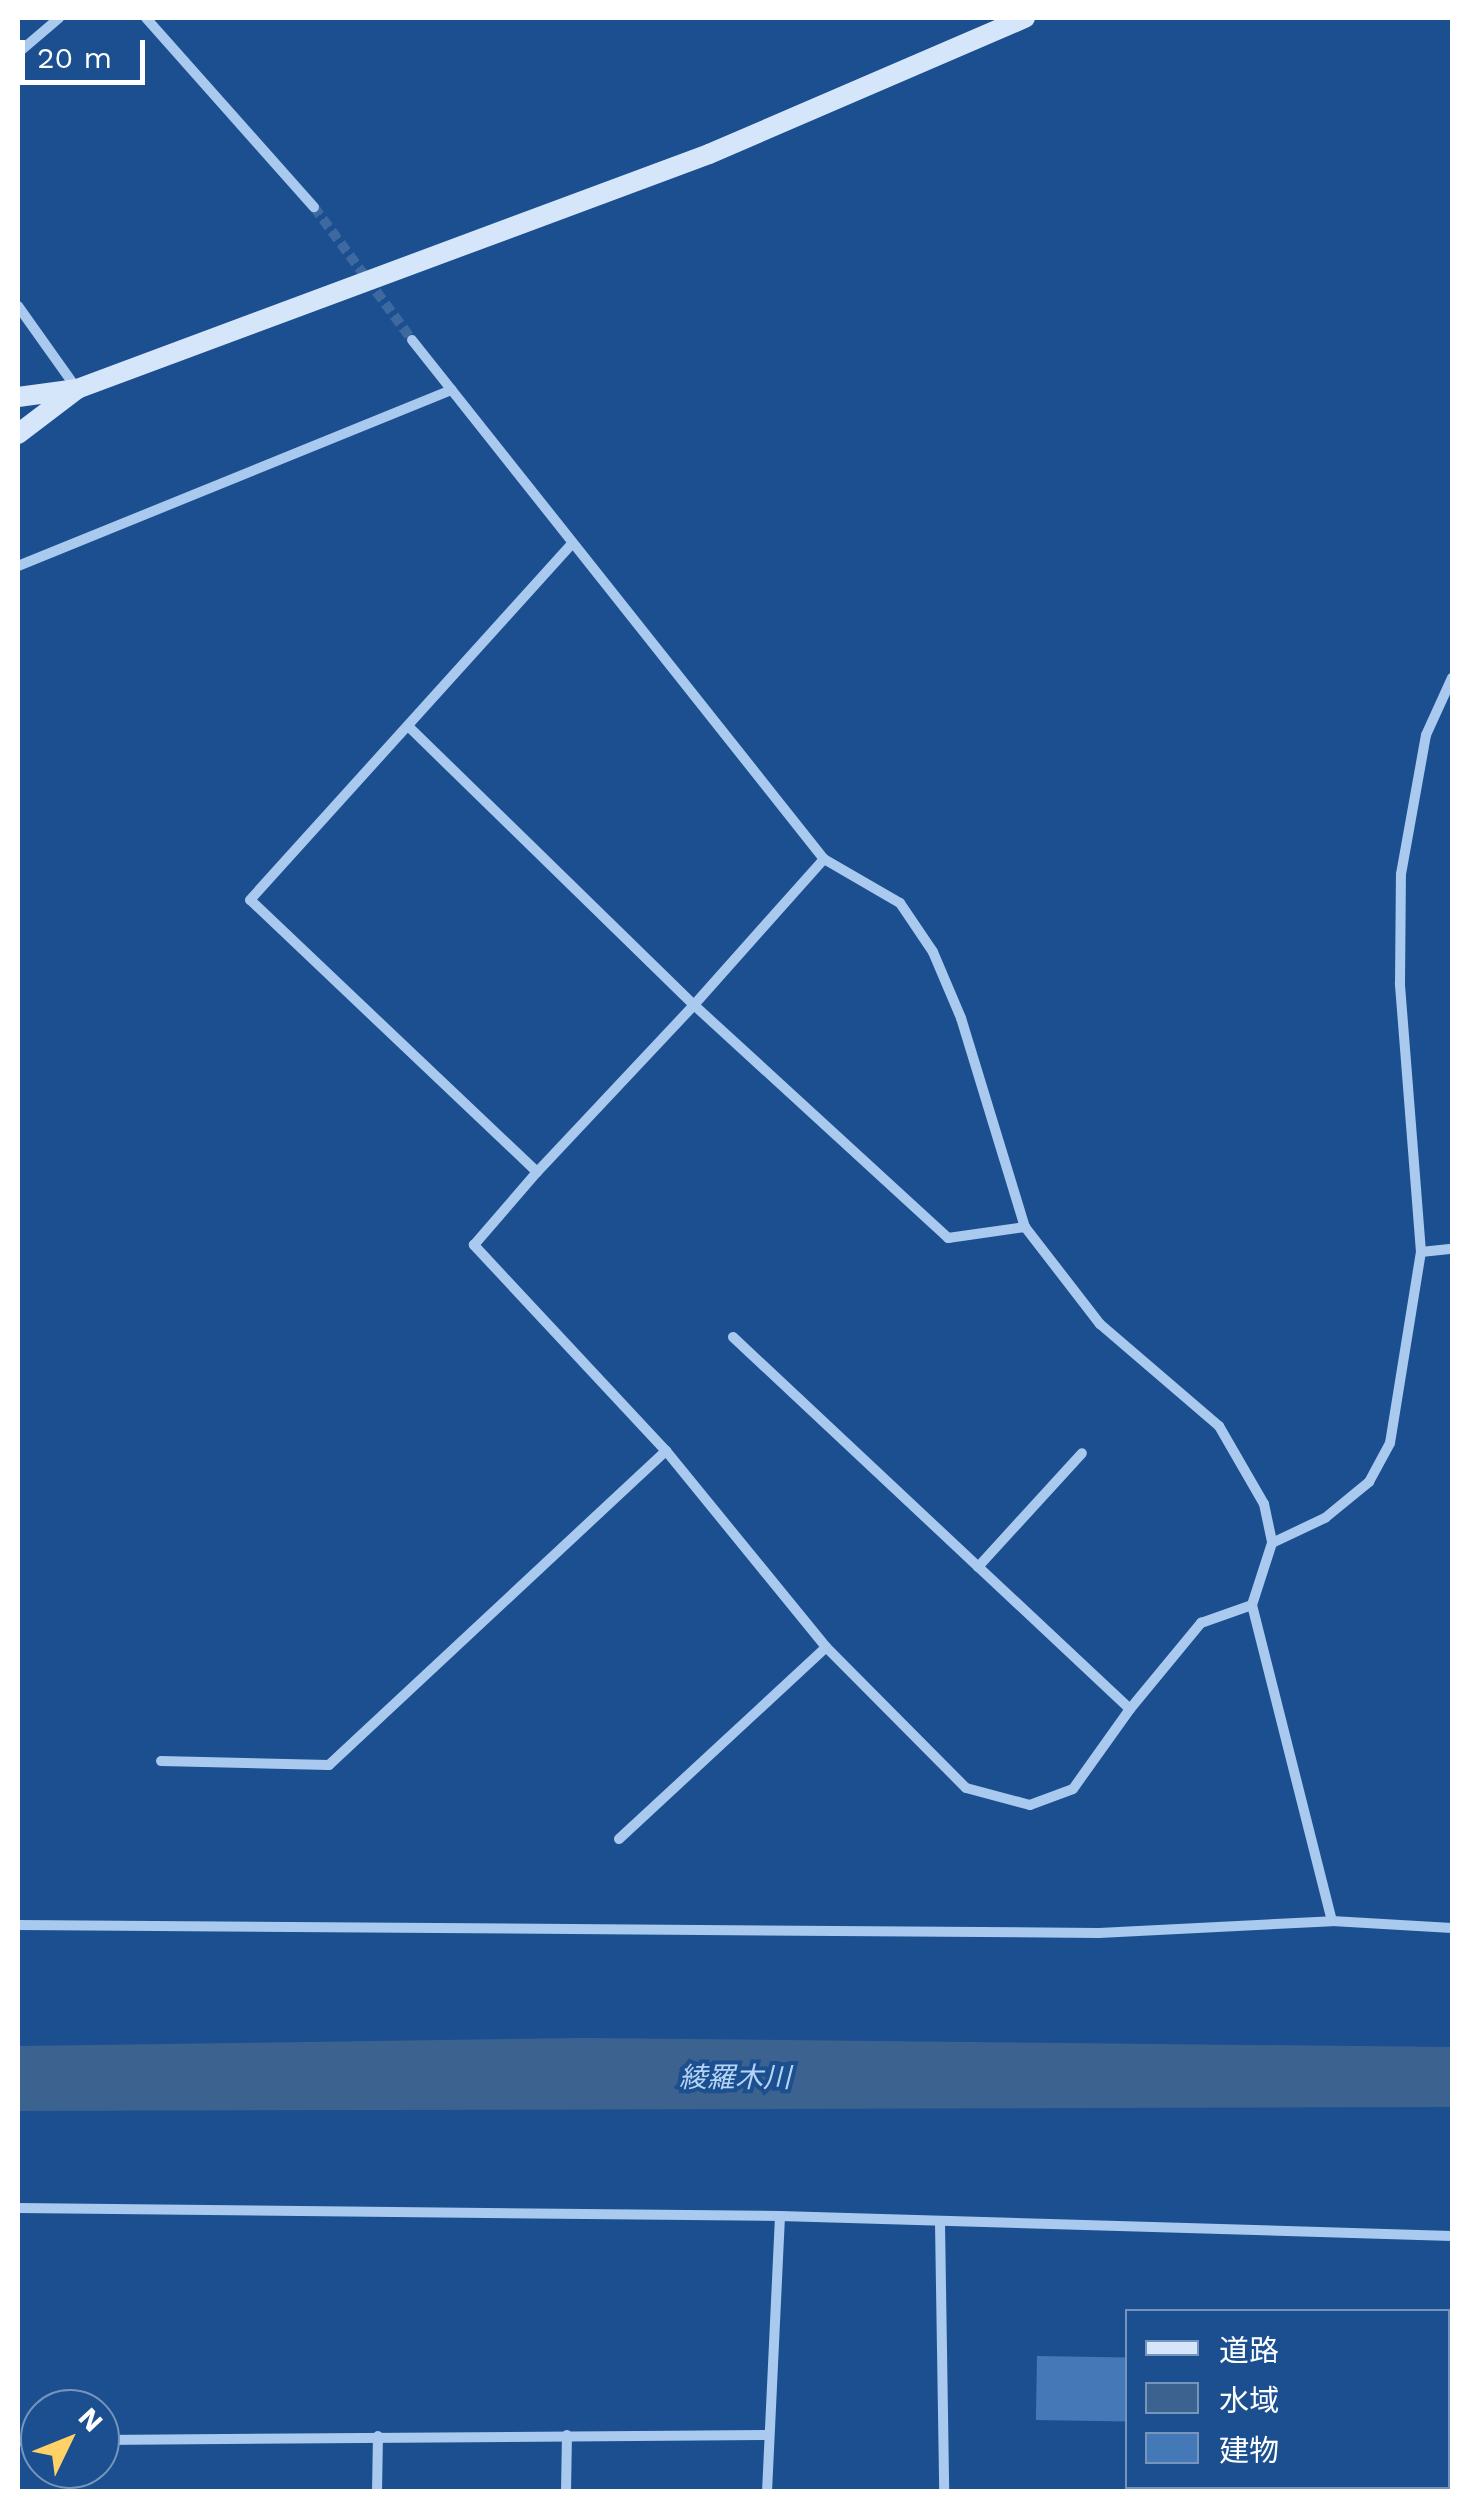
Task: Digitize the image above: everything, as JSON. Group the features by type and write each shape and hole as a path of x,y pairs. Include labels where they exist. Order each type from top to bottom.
{"street":[{"path":"18,53 58,18"},
{"path":"146,18 314,207"},
{"path":"18,397 78,389 815,113 1025,18"},
{"path":"18,306 78,389"},
{"path":"412,340 824,859 900,903 934,952 1025,1227 1100,1324 1219,1426 1264,1504 1272,1542 1252,1604 1332,1921"},
{"path":"18,434 78,389"},
{"path":"18,566 452,390"},
{"path":"537,1172 250,900 573,543"},
{"path":"1272,1542 1325,1518 1368,1482 1390,1443 1421,1252 1400,983 1401,874 1426,735 1452,678"},
{"path":"408,726 694,1005 948,1238 1025,1227"},
{"path":"824,859 474,1245 666,1450 826,1646 966,1788 1030,1805 1074,1789 1130,1709 1200,1623 1252,1604"},
{"path":"1421,1252 1452,1249"},
{"path":"733,1337 1130,1709"},
{"path":"162,1761 329,1764 666,1450"},
{"path":"978,1567 1082,1453"},
{"path":"620,1839 826,1646"},
{"path":"18,1926 1098,1933 1332,1921 1452,1928"},
{"path":"18,2208 780,2216 1452,2236"},
{"path":"767,2492 766,2434 780,2216"},
{"path":"940,2223 944,2492"},
{"path":"120,2440 766,2434"},
{"path":"566,2492 567,2435"},
{"path":"377,2492 378,2436"}],"water":[{"name":"綾羅木川","path":"585,2038 1452,2047 1452,2107 18,2111 18,2046"}],"building":[{"path":"1037,2356 1125,2358 1125,2422 1036,2420"}],"tunnel":[{"path":"314,207 412,340"}]}
